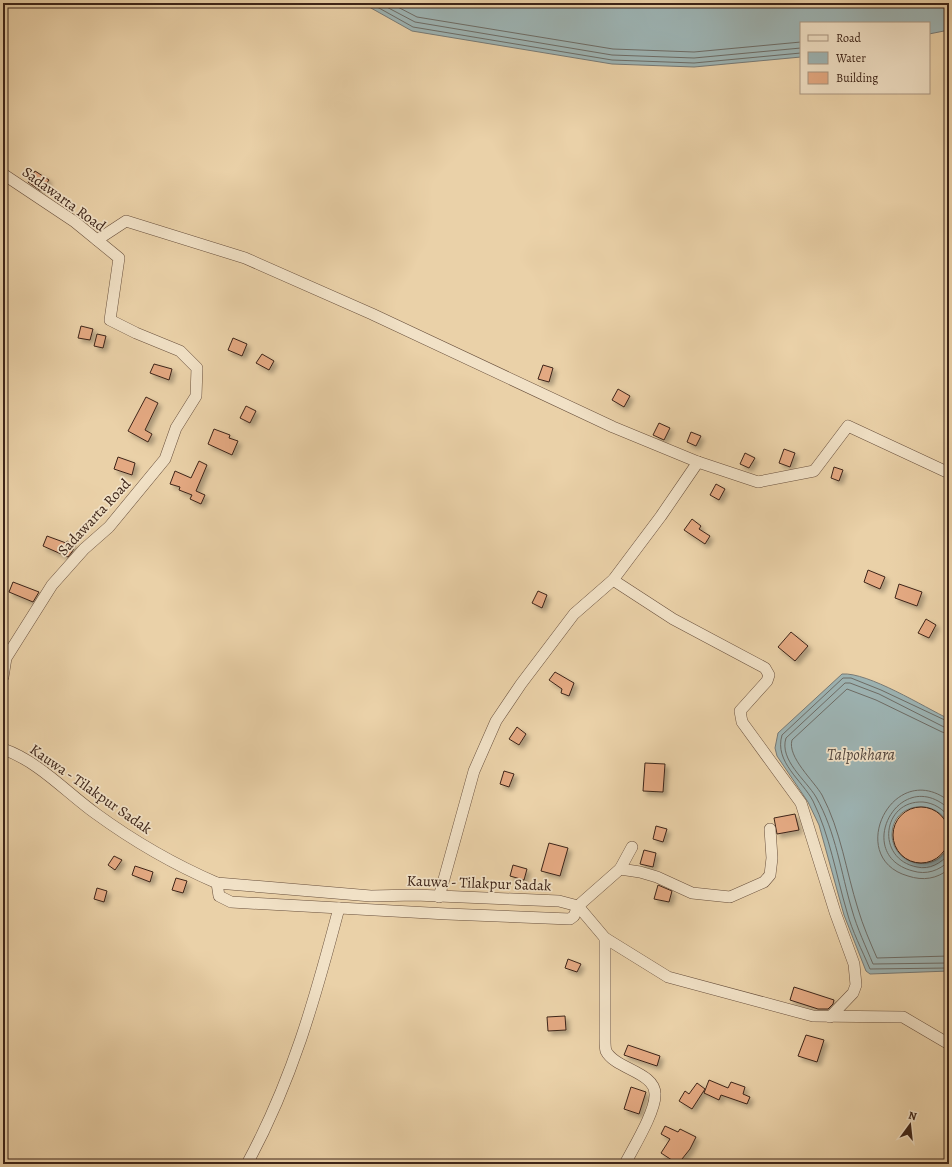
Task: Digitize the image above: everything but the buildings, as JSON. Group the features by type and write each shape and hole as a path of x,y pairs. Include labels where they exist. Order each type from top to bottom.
{"street":[{"name":"Sadawarta Road","path":"3,174 75,222 119,258 110,320 136,334 180,351 197,368 196,396 176,428 165,459 109,527 84,549 52,585 6,658 3,677"},
{"path":"97,240 126,221 246,258 372,314 613,427 698,462 758,482 814,471 848,426 949,473"},
{"path":"439,897 474,770 496,722 521,684 574,614 613,580 661,516 698,462"},
{"path":"613,580 673,619 765,668 769,675 767,681 740,711 742,722 801,803 835,912 854,964 856,985 853,993 830,1017"},
{"name":"Kauwa - Tilakpur Sadak","path":"6,750 34,766 95,814 141,843 199,875 217,883 322,893 371,896 415,895 558,902 578,906"},
{"path":"620,869 640,872 657,877 692,893 730,897 764,882 770,874 772,858 770,829"},
{"path":"217,883 219,896 231,902 570,919 574,916 578,906 620,869 632,847"},
{"path":"578,906 605,938 668,978 813,1016 903,1017 949,1044"},
{"path":"247,1164 267,1127 295,1060 323,970 339,908"},
{"path":"605,938 606,1052 620,1063 650,1080 655,1093 651,1111 625,1164"}],"water":[{"path":"362,3 949,3 949,30 930,34 930,22 800,22 800,57 694,67 612,64 412,31"},
{"name":"Talpokhara","path":"842,674 866,678 881,684 949,719 949,827 944,817 936,811 927,807 917,807 907,810 900,815 894,824 892,835 894,846 900,854 908,860 918,863 927,863 936,860 944,853 949,843 949,971 870,974 866,971 844,915 819,825 808,802 777,756 775,748 778,733"}]}
